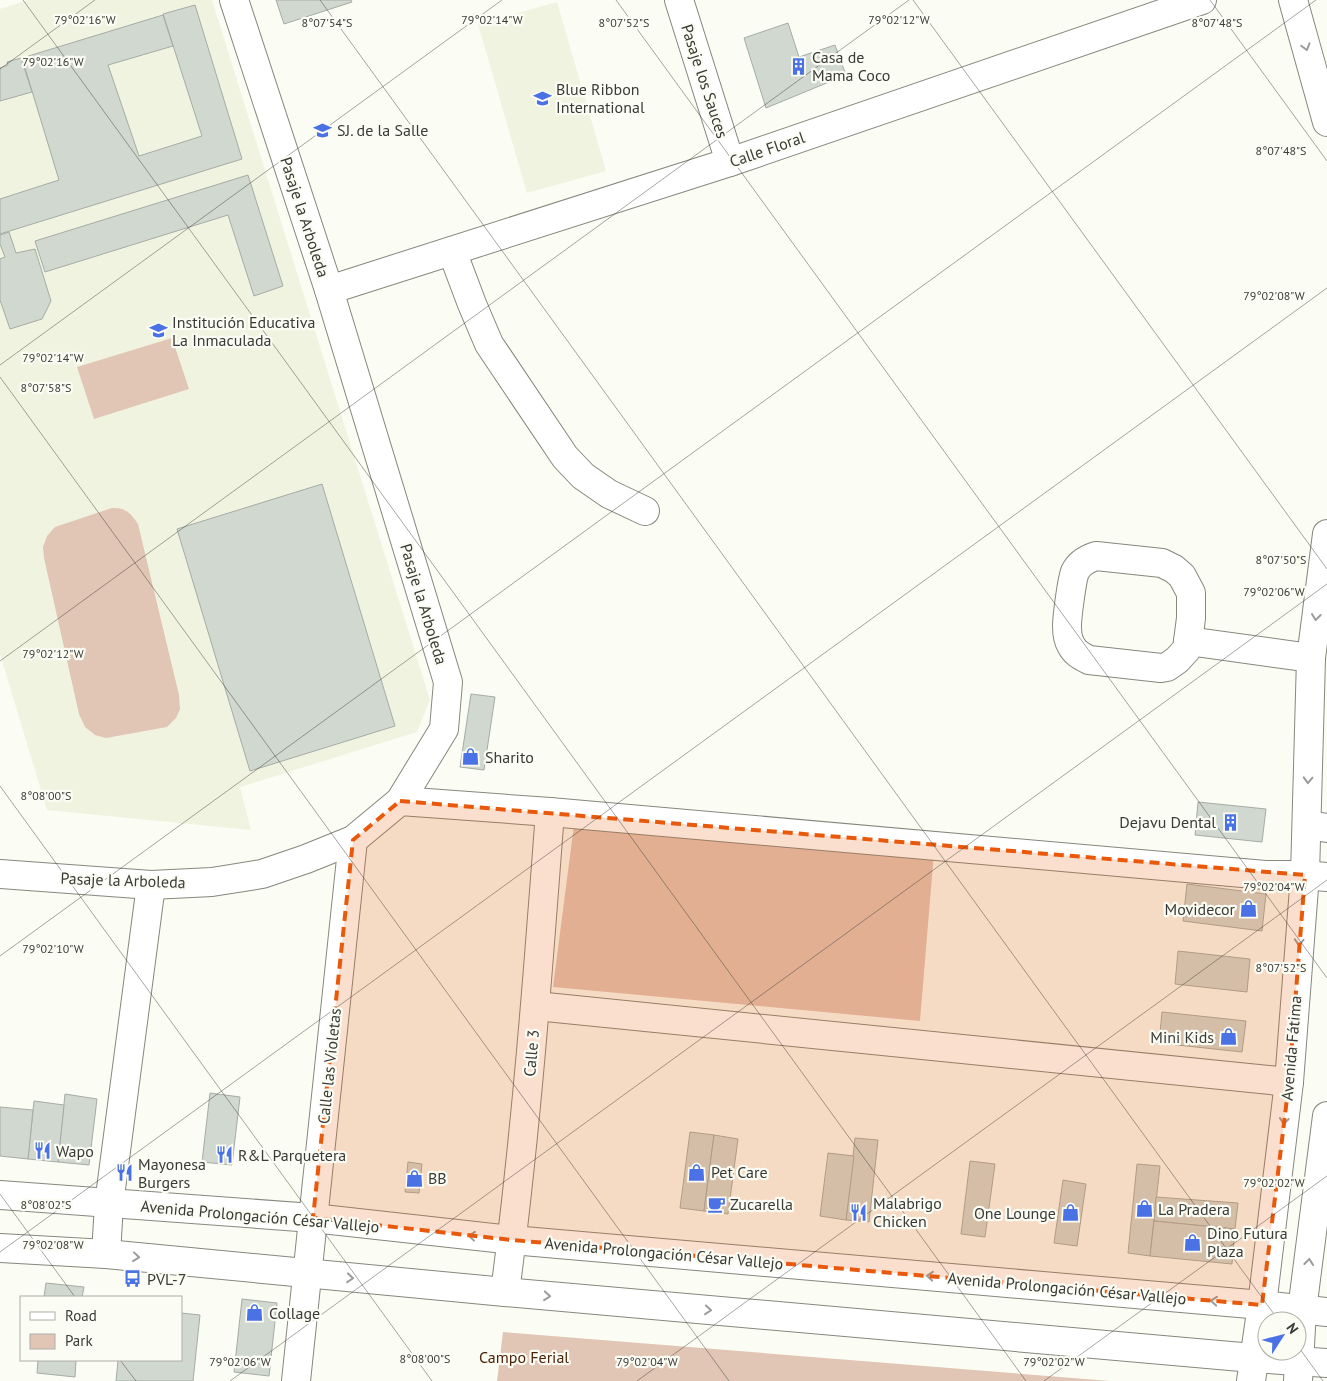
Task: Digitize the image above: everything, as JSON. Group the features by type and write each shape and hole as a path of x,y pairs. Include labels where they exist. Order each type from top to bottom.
{"street":[{"name":"Pasaje la Arboleda","path":"0,874 151,885 212,882 262,874 306,859 352,840 400,801 444,729 448,682 329,290 234,0"},
{"name":"Pasaje los Sauces","path":"679,0 730,162"},
{"name":"Calle Floral","path":"329,290 730,162 1202,0"},
{"path":"1293,0 1327,122"},
{"path":"452,251 489,344 565,457 583,476 609,494 645,511"},
{"name":"Avenida Fátima","path":"1252,1370 1262,1305 1316,876 1317,826 1311,658 1327,534"},
{"path":"1096,556 1162,563 1174,569 1182,576 1191,593 1188,641 1187,649 1177,660 1161,668 1089,660 1078,654 1068,640 1067,626 1074,573 1080,564 1088,558 1096,556"},
{"path":"1188,641 1311,658"},
{"path":"400,801 550,812 1265,875 1316,876"},
{"name":"Calle 3","path":"505,1292 536,1006 550,812"},
{"name":"Calle las Violetas","path":"296,1381 352,840"},
{"path":"106,1254 109,1204 151,885"},
{"path":"536,1006 1289,1082"},
{"path":"1299,1371 1315,1311 1326,1130"},
{"name":"Avenida Prolongación César Vallejo","path":"0,1195 313,1218 512,1240 1315,1311"},
{"path":"0,1248 106,1254 505,1292 1252,1370 1299,1371 1327,1363"}],"highlighted area":[{"path":"400,801 1305,875 1289,1082 1262,1305 512,1240 313,1218 353,840"}],"shaded area":[{"name":"Institución Educativa La Inmaculada","path":"28,0 212,0 430,700 417,732 240,787 251,830 47,810 0,654 0,9"},
{"name":"Blue Ribbon International","path":"557,2 606,171 527,193 478,24"}],"green space":[{"path":"172,338 189,389 94,419 77,367"},
{"path":"112,508 128,512 138,524 179,695 180,709 176,718 167,727 106,738 95,735 85,727 79,714 43,547 47,536 55,527"},
{"path":"575,817 934,852 920,1021 553,987"},
{"name":"Campo Ferial","path":"503,1332 1110,1381 497,1381"}],"building":[{"path":"276,0 351,0 352,2 284,24"},
{"path":"195,5 242,159 0,234 0,199 59,180 22,58 163,15 173,46 108,65 139,156 202,136 163,14"},
{"name":"Casa de Mama Coco","path":"788,23 799,57 835,45 846,75 766,108 744,38"},
{"path":"21,58 32,92 0,101 0,68 8,65 7,62"},
{"path":"248,175 283,286 254,296 228,215 45,272 35,241"},
{"path":"9,232 16,253 35,249 51,301 42,319 10,329 0,300 0,259 5,257 0,244 0,235"},
{"path":"322,484 395,726 250,771 177,529"},
{"path":"471,694 495,697 484,770 460,767"},
{"name":"Dejavu Dental","path":"1198,802 1266,809 1262,842 1195,835"},
{"path":"1187,884 1266,894 1262,931 1183,921"},
{"path":"1178,951 1250,959 1247,992 1175,984"},
{"path":"1162,1012 1246,1021 1242,1052 1159,1043"},
{"path":"210,1093 240,1097 232,1165 202,1162"},
{"path":"65,1094 97,1099 89,1165 58,1162"},
{"path":"34,1101 64,1105 58,1162 28,1159"},
{"path":"0,1107 33,1110 28,1159 0,1156"},
{"name":"Pet Care","path":"690,1132 714,1135 704,1211 680,1208"},
{"path":"714,1135 738,1139 728,1214 704,1211"},
{"path":"855,1138 878,1140 869,1222 846,1220"},
{"path":"828,1153 854,1156 846,1220 820,1216"},
{"path":"970,1161 995,1164 985,1237 961,1234"},
{"name":"BB","path":"408,1162 422,1164 419,1193 405,1192"},
{"name":"La Pradera","path":"1137,1164 1160,1166 1150,1256 1128,1253"},
{"name":"One Lounge","path":"1063,1180 1086,1184 1077,1246 1054,1243"},
{"path":"1156,1197 1238,1203 1235,1229 1154,1221"},
{"name":"Dino Futura Plaza","path":"1154,1221 1235,1229 1232,1264 1150,1256"},
{"path":"46,1283 84,1287 82,1296 44,1296"},
{"path":"242,1299 277,1303 269,1376 234,1372"},
{"path":"182,1313 200,1315 193,1381 116,1381 118,1361 182,1361"},
{"path":"38,1361 76,1361 75,1377 37,1373"}],"place":[{"name":"Casa de Mama Coco","path":"798,66"},
{"name":"Blue Ribbon International","path":"542,98"},
{"name":"SJ. de la Salle","path":"323,130"},
{"name":"Institución Educativa La Inmaculada","path":"158,331"},
{"name":"Sharito","path":"471,757"},
{"name":"Dejavu Dental","path":"1230,822"},
{"name":"Movidecor","path":"1249,909"},
{"name":"Mini Kids","path":"1228,1037"},
{"name":"Wapo","path":"42,1151"},
{"name":"R&L Parquetera","path":"224,1155"},
{"name":"Pet Care","path":"697,1172"},
{"name":"Mayonesa Burgers","path":"124,1173"},
{"name":"BB","path":"414,1178"},
{"name":"Zucarella","path":"716,1204"},
{"name":"La Pradera","path":"1144,1209"},
{"name":"Malabrigo Chicken","path":"859,1212"},
{"name":"One Lounge","path":"1070,1213"},
{"name":"Dino Futura Plaza","path":"1193,1242"},
{"name":"PVL-7","path":"133,1279"},
{"name":"Collage","path":"255,1313"}]}
